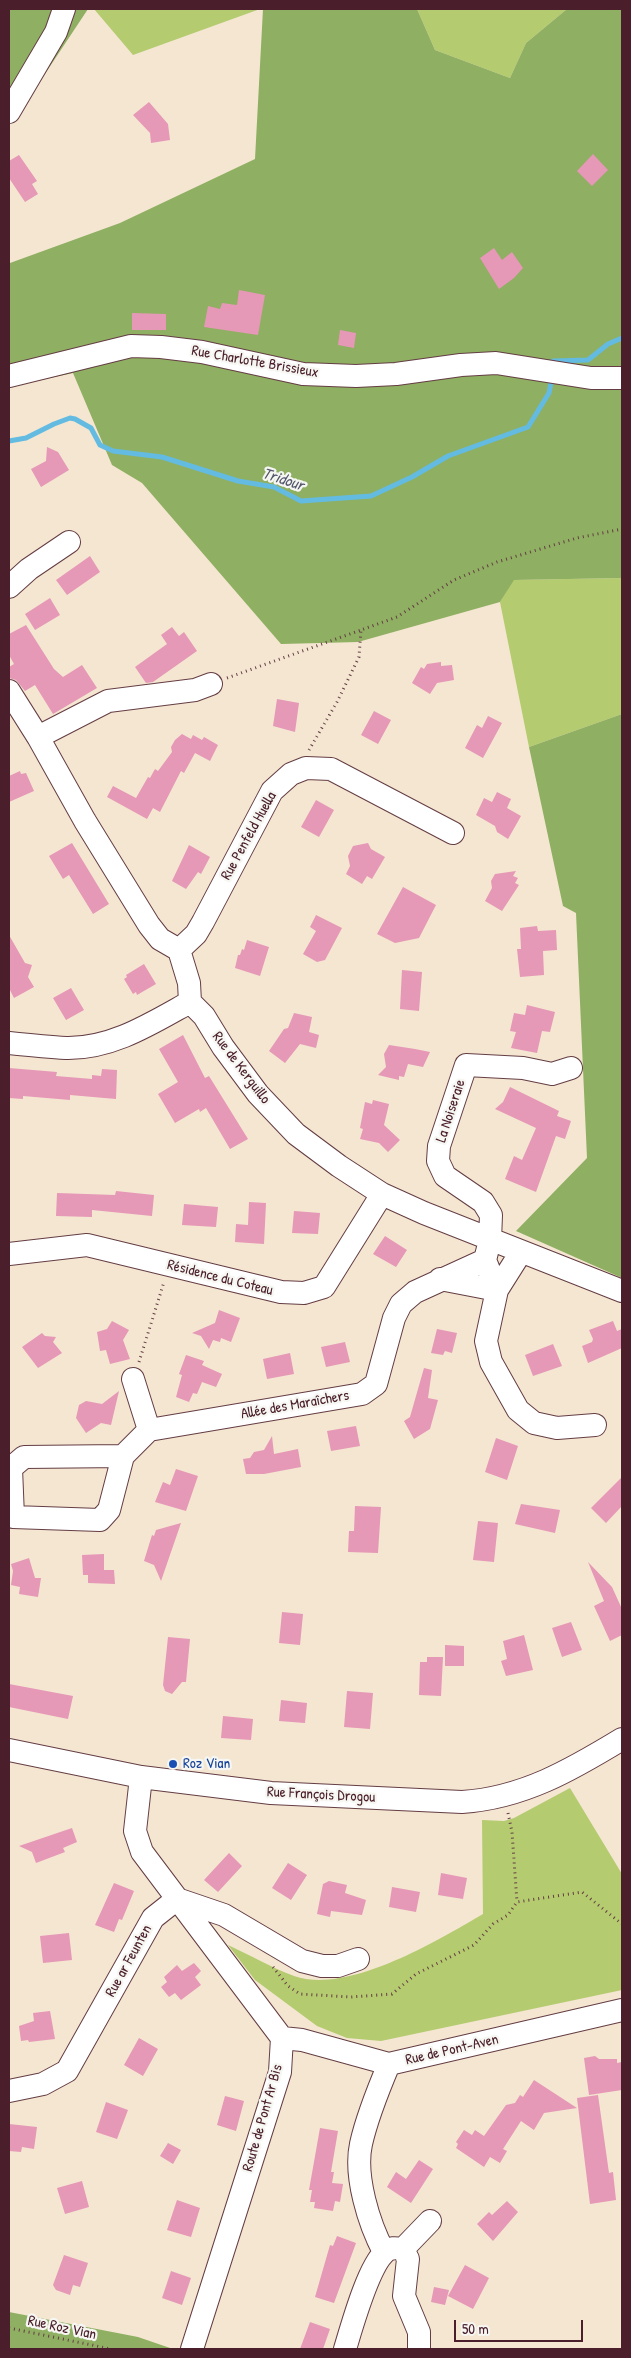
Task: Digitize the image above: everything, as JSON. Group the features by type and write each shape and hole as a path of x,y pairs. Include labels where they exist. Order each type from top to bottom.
{"street":[{"path":"9,112 56,32 64,9"},
{"name":"Rue Charlotte Brissieux","path":"9,376 139,346 202,352 303,374 356,376 496,363 592,378 622,378"},
{"path":"9,587 30,569 69,542"},
{"path":"38,737 108,701 195,690 216,682"},
{"path":"9,691 149,925 160,939 179,950 189,983 190,1002 134,1033 100,1043 68,1048 9,1043"},
{"path":"306,768 332,769 453,833"},
{"name":"Rue Penfeld Huella","path":"179,950 196,934 203,922 272,790 291,774 306,768"},
{"name":"Rue de Kerguillo","path":"190,1002 204,1016 223,1047 258,1094 296,1134 382,1194 487,1250 521,1252 622,1291"},
{"name":"La Noiseraie","path":"487,1250 491,1215 482,1202 445,1176 438,1161 439,1146 466,1065 523,1068 552,1074 571,1068"},
{"name":"Résidence du Coteau","path":"9,1254 87,1245 281,1292 304,1294 324,1287 382,1194"},
{"path":"487,1250 497,1290"},
{"name":"Allée des Maraîchers","path":"149,1430 362,1394 376,1384 394,1318 401,1304 415,1292 487,1250"},
{"path":"521,1252 497,1290 486,1341 491,1362 518,1410 534,1423 557,1428 594,1425"},
{"path":"440,1279 497,1290"},
{"path":"123,1456 24,1457 11,1468 12,1517 100,1520 109,1510 123,1456 149,1430 133,1379"},
{"name":"Rue François Drogou","path":"9,1750 141,1777 272,1793 462,1802 490,1800 525,1790 562,1774 622,1739"},
{"path":"141,1777 135,1832 142,1852 282,2038"},
{"path":"177,1899 224,1915 302,1961 322,1966 338,1966 358,1960"},
{"name":"Rue ar Feunten","path":"9,2091 43,2084 67,2071 153,1918 177,1899"},
{"name":"Rue de Pont-Aven","path":"282,2038 302,2040 389,2064 622,2010"},
{"name":"Route de Pont Ar Bis","path":"192,2349 280,2072 282,2038"},
{"path":"389,2064 372,2106 360,2146 361,2182 372,2230 394,2250 408,2259 404,2296 418,2332 419,2349"},
{"path":"345,2349 375,2267 430,2221"}],"path":[{"path":"216,682 397,618 454,580 497,562 577,538 622,529"},
{"path":"306,768 309,750 337,702 359,656 361,630"},
{"path":"133,1379 169,1265"},
{"path":"270,1963 288,1986 300,1994 351,1997 392,1994 416,1974 474,1945 493,1924 508,1916 517,1902 512,1832 505,1795"},
{"path":"517,1902 582,1892 622,1924"},
{"name":"Rue Roz Vian","path":"9,2328 111,2349"}],"green space":[{"path":"9,9 88,9 21,110 9,99"},
{"path":"94,9 260,9 133,55"},
{"path":"263,9 417,9 435,50 510,78 526,43 567,9 622,9 622,578 514,580 500,602 358,642 281,644 142,483 112,465 73,373 9,387 10,263 120,223 255,159"},
{"path":"417,9 567,9 526,43 510,78 435,50"},
{"path":"622,578 622,714 529,747 500,602 513,580"},
{"path":"622,714 622,1278 516,1231 587,1158 576,913 563,906 529,747"},
{"path":"570,1788 622,1874 622,1990 381,2041 347,2038 317,2026 255,1980 228,1945 286,1973 315,1980 339,1978 365,1972 391,1962 442,1938 483,1914 482,1820 504,1821 514,1818"},
{"path":"9,2312 138,2337 173,2349 9,2349"}],"building":[{"path":"149,102 168,124 170,140 151,143 150,133 133,115"},
{"path":"593,154 608,170 592,186 577,171"},
{"path":"19,155 37,181 32,184 38,194 25,202 9,178 9,161"},
{"path":"494,248 502,260 512,252 523,268 514,278 499,289 480,258"},
{"path":"239,290 265,295 258,335 204,327 208,306 220,309 222,303 237,305"},
{"path":"132,313 166,314 166,330 132,330"},
{"path":"340,330 356,333 354,348 338,345"},
{"path":"47,447 58,452 69,470 41,487 31,469 46,461"},
{"path":"90,556 100,572 67,595 56,580"},
{"path":"50,598 60,615 35,630 25,614"},
{"path":"26,625 54,669 63,677 82,665 97,688 53,714 35,685 25,691 16,680 9,678 9,667 14,664 9,655 9,634"},
{"path":"172,627 179,636 184,632 197,651 153,682 146,683 135,667 167,644 161,635"},
{"path":"441,662 441,666 452,665 454,680 437,683 430,694 412,683 421,667 424,669 427,664"},
{"path":"277,699 299,703 295,732 273,726"},
{"path":"374,711 391,720 378,744 361,735"},
{"path":"488,716 502,723 483,758 465,748 477,725 482,728"},
{"path":"182,734 191,739 193,735 202,740 204,737 218,745 210,761 195,753 184,773 181,771 160,812 153,808 147,819 107,797 113,786 136,798 148,777 150,778 155,769 158,771 172,752 171,747 175,740"},
{"path":"20,771 21,774 26,773 34,791 9,802 9,776"},
{"path":"497,792 511,799 507,808 521,816 508,839 497,832 495,826 476,815 484,798 492,802"},
{"path":"316,800 334,810 319,837 301,827"},
{"path":"72,843 109,904 93,914 69,875 63,879 49,856"},
{"path":"368,843 371,849 385,857 372,879 367,876 362,884 346,874 350,866 348,856 353,846"},
{"path":"189,845 210,857 201,874 198,872 186,889 172,881"},
{"path":"516,871 513,876 518,878 515,883 519,885 502,911 485,901 492,888 491,881 495,874"},
{"path":"403,887 436,905 419,938 395,943 377,934"},
{"path":"316,915 342,928 325,960 317,962 303,954 316,931 310,927"},
{"path":"537,926 538,931 556,930 557,950 543,951 544,975 520,977 517,949 521,949 520,928"},
{"path":"9,935 25,963 32,965 28,977 34,987 14,998 9,988"},
{"path":"247,940 269,947 260,976 235,968 238,955 240,955 242,949 244,950"},
{"path":"144,964 156,984 137,995 136,992 133,994 124,979 127,977 126,975"},
{"path":"402,970 422,972 419,1011 400,1009"},
{"path":"71,988 84,1010 66,1020 53,998"},
{"path":"527,1005 555,1012 550,1032 542,1031 537,1053 511,1048 516,1032 510,1031 514,1013 525,1015"},
{"path":"294,1013 312,1017 309,1032 319,1035 316,1048 300,1044 285,1063 269,1051 284,1029 288,1028"},
{"path":"183,1035 205,1078 209,1076 248,1139 230,1149 206,1108 200,1112 199,1109 175,1123 158,1094 178,1082 159,1049"},
{"path":"389,1045 430,1052 423,1067 408,1064 404,1077 399,1076 399,1080 378,1075 386,1067 384,1054"},
{"path":"9,1068 57,1072 56,1076 92,1079 92,1075 101,1076 102,1069 117,1070 116,1099 70,1095 70,1100 23,1096 23,1099 9,1098"},
{"path":"510,1087 559,1111 557,1116 571,1121 565,1139 556,1136 536,1192 505,1179 514,1156 522,1160 536,1128 495,1109 503,1102"},
{"path":"373,1100 389,1104 384,1125 400,1140 388,1152 379,1143 360,1139 363,1129 360,1128 365,1102 372,1104"},
{"path":"116,1191 154,1195 152,1216 92,1210 92,1217 56,1216 57,1193 115,1195"},
{"path":"249,1202 266,1203 264,1244 235,1242 236,1224 248,1225"},
{"path":"184,1204 218,1207 216,1227 182,1225"},
{"path":"294,1211 320,1213 318,1234 292,1233"},
{"path":"385,1236 407,1250 396,1267 373,1254"},
{"path":"219,1310 240,1318 231,1342 221,1338 220,1342 213,1340 209,1349 201,1336 192,1333 215,1323"},
{"path":"112,1321 129,1330 123,1340 130,1359 110,1364 106,1350 100,1351 97,1332 107,1329"},
{"path":"613,1321 617,1331 622,1329 622,1348 588,1363 582,1346 592,1342 593,1339 589,1330"},
{"path":"437,1329 457,1333 452,1353 445,1351 443,1355 431,1353"},
{"path":"42,1333 45,1336 56,1337 53,1342 62,1353 38,1368 22,1347"},
{"path":"345,1342 350,1362 326,1367 321,1347"},
{"path":"553,1344 562,1366 533,1376 525,1355"},
{"path":"290,1353 294,1374 267,1379 263,1359"},
{"path":"186,1355 204,1361 202,1365 222,1374 216,1387 202,1382 197,1394 193,1393 189,1402 176,1397 182,1375 179,1374"},
{"path":"424,1368 432,1370 428,1398 438,1400 430,1429 414,1439 404,1421 410,1417"},
{"path":"119,1391 111,1425 101,1423 86,1433 76,1418 79,1405 86,1401 102,1404"},
{"path":"356,1426 360,1446 331,1451 327,1431"},
{"path":"272,1436 274,1454 298,1449 301,1467 264,1474 246,1474 243,1459 250,1458 254,1452 264,1450"},
{"path":"496,1438 518,1446 507,1480 485,1472"},
{"path":"176,1469 198,1476 186,1511 155,1502 163,1482 170,1485"},
{"path":"622,1477 622,1506 606,1523 591,1508"},
{"path":"521,1504 560,1510 555,1533 515,1524"},
{"path":"355,1506 381,1507 378,1553 348,1552 349,1531 354,1531"},
{"path":"478,1521 498,1523 494,1562 473,1560"},
{"path":"181,1523 161,1581 154,1565 144,1561 152,1535 154,1536 156,1530"},
{"path":"104,1554 104,1570 114,1570 115,1584 88,1583 88,1575 83,1575 82,1555"},
{"path":"29,1558 35,1578 41,1578 38,1597 19,1594 20,1587 11,1585 13,1571 11,1564"},
{"path":"588,1562 612,1587 622,1609 622,1635 610,1641 594,1606 604,1601"},
{"path":"282,1612 303,1614 300,1645 279,1643"},
{"path":"571,1622 582,1650 562,1657 552,1628"},
{"path":"524,1635 533,1670 506,1676 501,1661 507,1659 503,1641"},
{"path":"168,1637 190,1639 186,1682 182,1682 172,1694 165,1691 163,1685"},
{"path":"445,1645 464,1646 464,1666 445,1666"},
{"path":"427,1657 443,1657 441,1696 419,1695 420,1662 427,1662"},
{"path":"9,1684 73,1696 68,1719 9,1707"},
{"path":"347,1691 373,1693 370,1729 344,1727"},
{"path":"281,1700 307,1703 305,1723 279,1721"},
{"path":"223,1716 253,1719 251,1740 221,1738"},
{"path":"72,1828 77,1842 63,1848 65,1852 36,1863 32,1852 19,1846"},
{"path":"229,1853 242,1866 218,1892 204,1880"},
{"path":"288,1863 307,1875 291,1900 272,1888"},
{"path":"441,1873 467,1878 463,1899 438,1895"},
{"path":"329,1881 347,1885 345,1893 366,1900 362,1915 331,1911 330,1917 317,1914 323,1884"},
{"path":"114,1883 134,1891 122,1920 119,1919 114,1932 95,1925"},
{"path":"392,1887 420,1892 416,1912 389,1907"},
{"path":"69,1933 72,1960 43,1963 40,1936"},
{"path":"194,1963 201,1971 195,1977 201,1985 181,2000 175,1993 169,1997 161,1987 167,1982 164,1977 177,1965 182,1971"},
{"path":"50,2011 55,2039 21,2041 19,2026 34,2021 33,2013"},
{"path":"139,2038 158,2049 143,2076 124,2065"},
{"path":"595,2056 599,2059 617,2059 617,2063 622,2062 622,2090 589,2095 584,2058"},
{"path":"534,2080 577,2108 544,2113 534,2130 521,2121 503,2149 507,2151 500,2163 490,2157 484,2167 456,2148 458,2144 456,2142 464,2130 472,2135 475,2130 484,2136 506,2105 515,2103 520,2095 523,2097"},
{"path":"598,2095 609,2173 613,2172 616,2200 590,2204 577,2098"},
{"path":"225,2096 244,2101 236,2131 217,2125"},
{"path":"106,2102 128,2110 117,2139 96,2132"},
{"path":"9,2124 37,2127 34,2149 22,2147 21,2152 9,2151"},
{"path":"320,2128 338,2131 331,2172 334,2172 332,2183 343,2184 340,2202 335,2201 333,2211 314,2208 315,2202 310,2202 312,2190 309,2190"},
{"path":"168,2143 181,2150 173,2164 160,2156"},
{"path":"419,2160 433,2169 411,2203 387,2187 396,2172 406,2179"},
{"path":"82,2181 89,2207 65,2214 57,2188"},
{"path":"177,2200 200,2208 191,2237 167,2230"},
{"path":"507,2201 518,2212 493,2241 477,2224 489,2212 492,2215"},
{"path":"337,2236 356,2243 334,2303 315,2297 330,2245 333,2246"},
{"path":"64,2255 88,2263 80,2287 73,2285 70,2295 56,2290 53,2285"},
{"path":"465,2265 489,2278 473,2309 448,2296"},
{"path":"171,2271 191,2278 182,2305 162,2298"},
{"path":"434,2287 449,2290 445,2305 431,2302"},
{"path":"310,2322 330,2329 323,2349 300,2349"}],"waterway":[{"name":"Tridour","path":"553,361 588,360 608,344 622,338"},
{"name":"Tridour","path":"9,441 26,438 70,418 91,428 100,445 113,451 162,457 238,481 274,487 301,501 371,496 412,477 448,456 528,427 549,393 552,377"}],"place":[{"name":"Roz Vian","path":"173,1764"}]}
